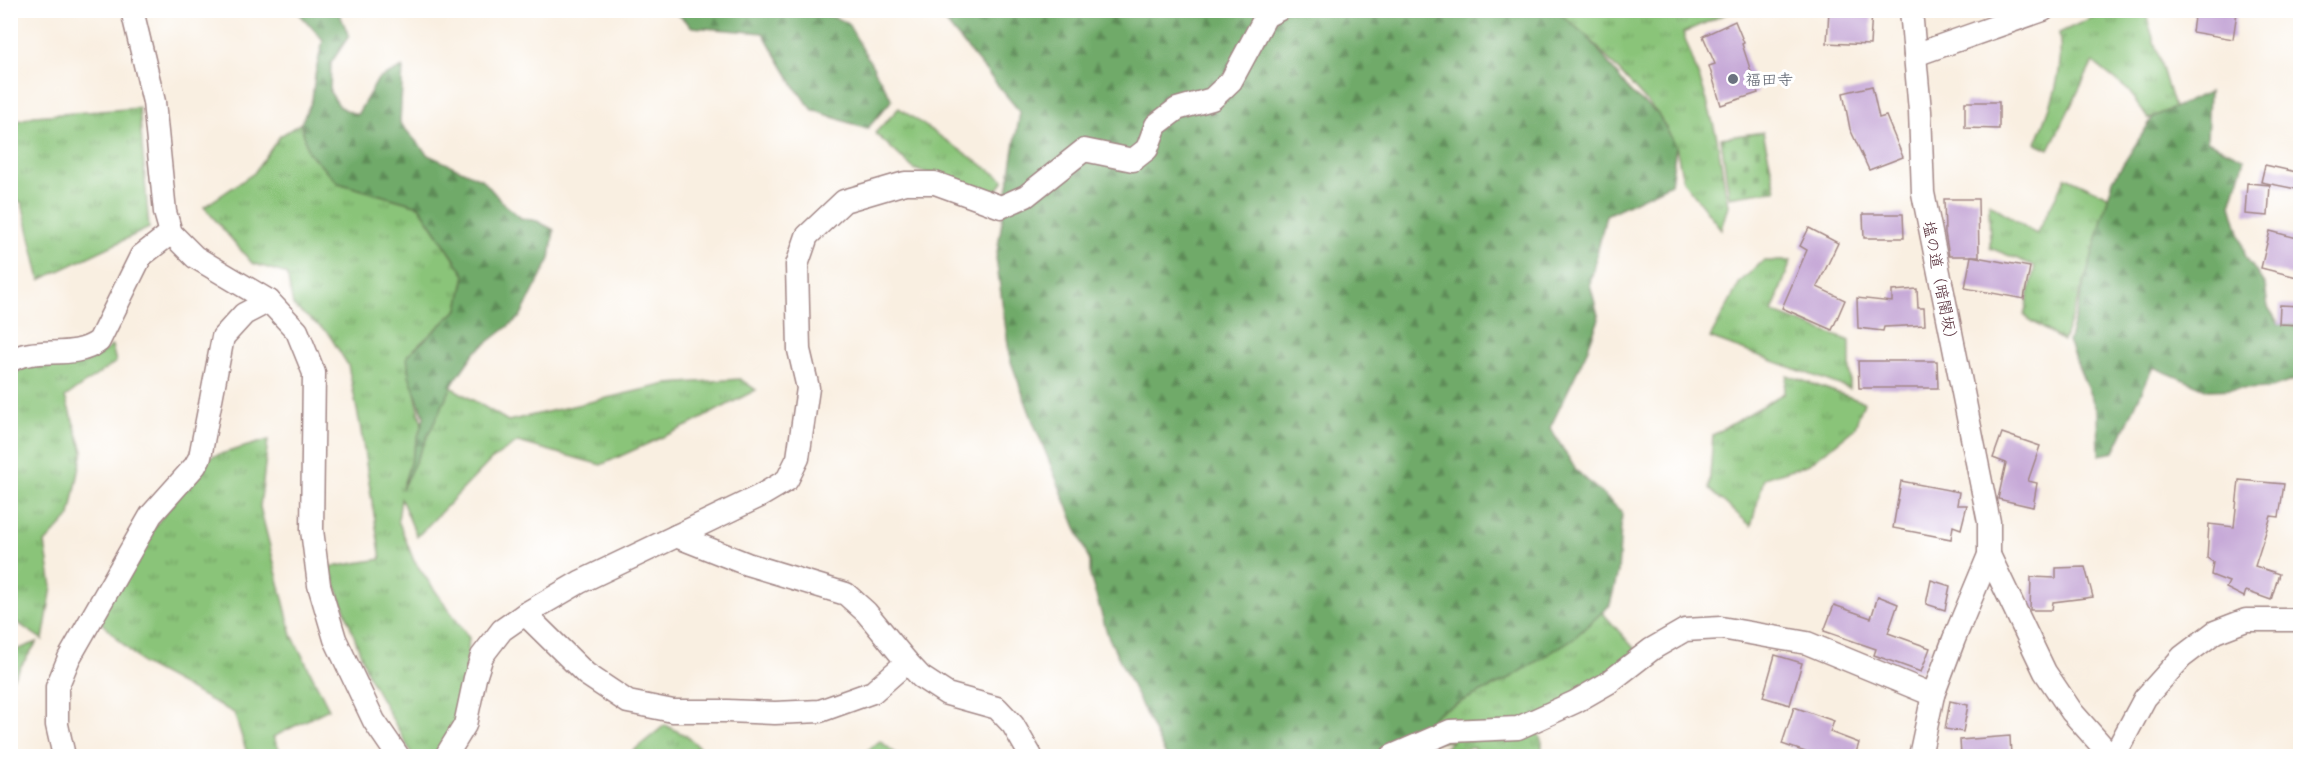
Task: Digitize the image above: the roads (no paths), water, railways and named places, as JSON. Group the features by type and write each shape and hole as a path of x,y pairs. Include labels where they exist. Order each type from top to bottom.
{"street":[{"path":"132,10 154,102 165,212 171,233 195,257 269,301 297,331 314,373 312,530 319,585 335,639 374,721 398,756"},
{"path":"446,756 465,725 482,656 501,630 580,582 760,496 787,480 798,458 808,388 799,350 796,266 807,236 844,201 905,183 934,183 1001,207 1026,196 1084,150 1133,160 1147,149 1156,125 1177,109 1212,99 1231,81 1266,16 1278,10"},
{"name":"塩の道（暗闇坂）","path":"1911,10 1923,193 1989,522 1989,555"},
{"path":"1915,55 2043,10"},
{"path":"10,361 26,356 89,348 99,341 141,256 171,233"},
{"path":"64,756 57,725 57,687 69,658 151,515 195,466 200,457 223,337 244,314 269,301"},
{"path":"676,536 747,564 846,594 866,612 921,677 947,694 997,708 1013,725 1031,756"},
{"path":"1920,756 1933,696 1989,555"},
{"path":"1989,555 2045,672 2072,712 2112,756 2145,698 2182,657 2215,632 2246,620 2301,620"},
{"path":"525,614 594,680 628,702 673,711 775,713 820,711 873,692 907,662"},
{"path":"1392,756 1450,731 1518,728 1575,702 1608,683 1652,649 1685,630 1721,628 1807,643 1933,696"}],"place":[{"name":"福田寺","path":"1733,79"}]}
